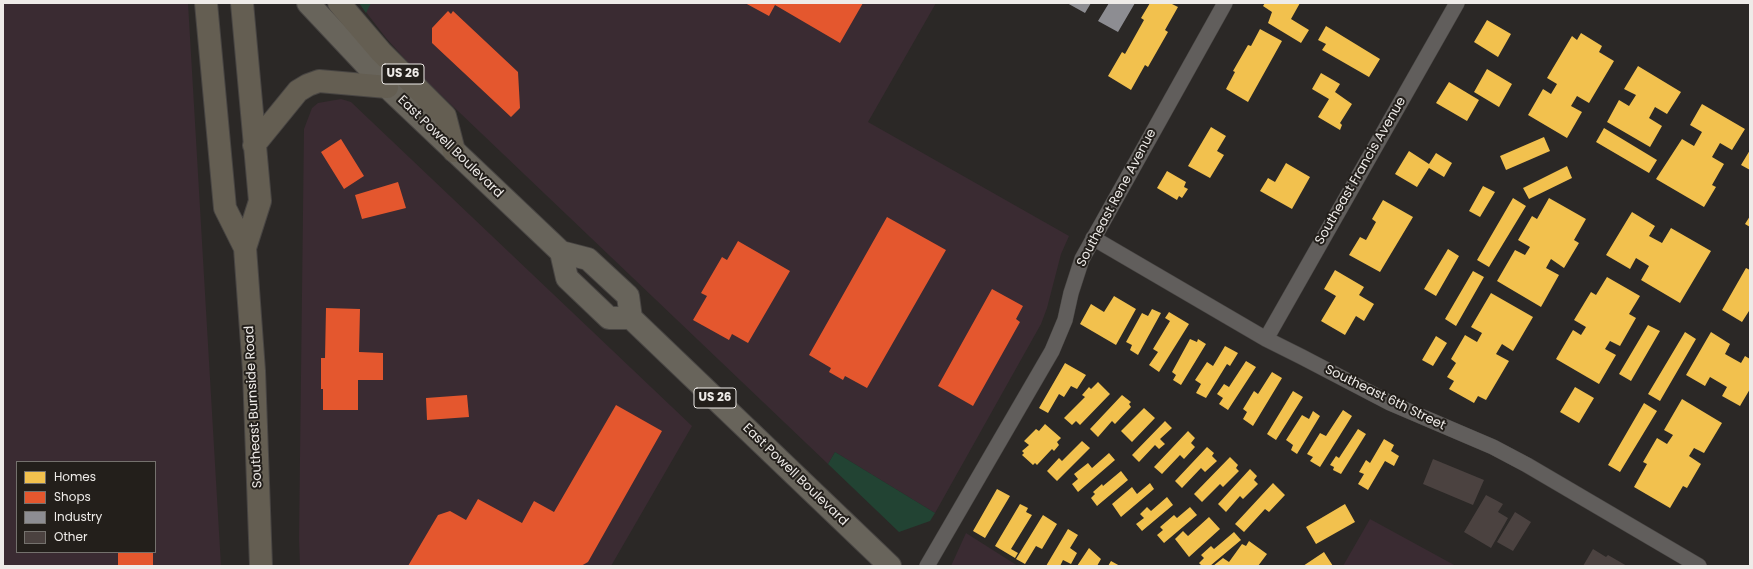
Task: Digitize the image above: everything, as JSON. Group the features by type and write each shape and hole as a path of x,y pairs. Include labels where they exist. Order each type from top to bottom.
{"highway":[{"name":"Southeast Burnside Road","path":"206,3 225,208 245,248"},
{"name":"Southeast Burnside Road","path":"242,3 260,201 245,248 254,378 261,566"},
{"name":"US 26","path":"339,3 381,52 445,116 454,151"},
{"path":"254,145 298,91 308,84 319,82 387,87"}],"main road":[{"name":"East Powell Boulevard","path":"308,3 387,87 561,252 588,259 628,296 631,318 890,566"},
{"path":"561,252 567,278 576,287 609,318 631,318"}],"street":[{"name":"Southeast Rene Avenue","path":"927,566 1052,351 1065,320 1071,294 1082,259 1225,3"},
{"name":"Southeast Francis Avenue","path":"1266,338 1457,3"},
{"name":"Southeast 6th Street","path":"1093,238 1266,338 1390,403 1493,447 1699,566"}],"shaded area":[{"path":"3,3 188,3 221,566 3,566"},
{"path":"359,3 936,3 868,122 1069,236 1061,254 1047,308 1041,324 935,513 835,452 828,464 416,71 386,38"},
{"path":"341,99 351,102 692,426 611,566 300,566 299,539 304,129 312,108 318,103"},
{"path":"1370,519 1456,566 1343,566"},
{"path":"966,533 1018,566 951,566"}],"green space":[{"path":"359,3 371,3 366,13"},
{"path":"835,452 935,513 930,521 899,532 828,464"}],"building: Homes":[{"path":"1150,3 1170,3 1178,7 1165,30 1168,32 1148,67 1145,65 1131,90 1108,76 1122,52 1125,54 1144,20 1141,18"},
{"path":"1265,3 1300,3 1291,19 1309,30 1301,43 1268,23 1272,12 1263,6"},
{"path":"1487,20 1511,34 1498,57 1474,42"},
{"path":"1326,26 1380,59 1369,77 1322,50 1326,44 1318,40"},
{"path":"1260,29 1282,41 1248,102 1226,89 1235,72 1233,71 1248,45 1251,46"},
{"path":"1581,33 1602,46 1599,52 1614,61 1589,103 1577,96 1571,106 1582,112 1567,138 1528,115 1543,89 1551,94 1557,84 1547,78 1572,36 1577,40"},
{"path":"1638,66 1681,92 1667,114 1655,107 1649,118 1662,126 1650,147 1607,122 1619,100 1629,106 1636,95 1624,89"},
{"path":"1487,69 1512,84 1499,107 1474,92"},
{"path":"1321,73 1340,84 1335,92 1352,104 1340,123 1342,125 1340,130 1318,117 1329,99 1312,89"},
{"path":"1449,82 1479,100 1467,121 1436,103"},
{"path":"1702,104 1745,129 1732,150 1720,143 1712,157 1724,164 1712,185 1716,187 1704,207 1656,179 1682,139 1694,146 1702,132 1690,125"},
{"path":"1211,127 1226,136 1217,151 1224,155 1210,178 1188,166"},
{"path":"1604,128 1657,160 1649,173 1596,142"},
{"path":"1544,137 1550,151 1506,170 1500,156"},
{"path":"1750,150 1750,170 1741,165"},
{"path":"1409,151 1429,164 1436,153 1452,163 1444,177 1429,168 1417,187 1395,174"},
{"path":"1286,163 1310,177 1292,209 1260,191 1268,178 1275,182"},
{"path":"1567,166 1572,178 1529,199 1523,188"},
{"path":"1167,171 1186,182 1184,187 1188,189 1182,198 1179,196 1177,200 1157,188"},
{"path":"1483,186 1495,192 1480,217 1469,211"},
{"path":"1513,198 1526,206 1489,267 1477,260"},
{"path":"1549,198 1586,219 1574,240 1579,243 1564,268 1551,259 1546,268 1559,275 1541,307 1497,281 1515,250 1525,255 1530,247 1518,240 1532,216 1537,219"},
{"path":"1383,200 1413,217 1380,272 1349,255 1360,237 1366,240 1376,222 1372,219"},
{"path":"1632,212 1655,226 1649,236 1662,243 1671,228 1711,251 1680,303 1641,280 1649,266 1636,258 1630,269 1606,255"},
{"path":"1750,216 1750,227 1745,224"},
{"path":"1448,249 1459,256 1436,296 1424,289"},
{"path":"1746,268 1750,270 1750,312 1749,311 1742,322 1722,310"},
{"path":"1335,270 1364,287 1359,295 1374,304 1364,321 1356,316 1345,335 1321,321 1336,296 1324,289"},
{"path":"1473,271 1484,277 1456,326 1445,319"},
{"path":"1607,277 1640,296 1629,314 1636,318 1620,346 1610,341 1605,349 1616,355 1599,384 1556,359 1573,330 1581,335 1586,327 1574,320 1591,292 1596,295"},
{"path":"1491,293 1533,317 1513,351 1502,344 1496,354 1509,361 1486,400 1478,396 1474,403 1449,389 1454,381 1447,377 1456,363 1451,359 1465,335 1477,342 1482,333 1471,327"},
{"path":"1114,296 1136,309 1116,345 1080,324 1091,304 1104,312"},
{"path":"1152,309 1161,313 1138,355 1130,350 1132,345 1126,342 1142,313 1148,316"},
{"path":"1169,312 1189,324 1159,372 1149,365 1158,352 1153,349 1170,321 1165,318"},
{"path":"1648,325 1660,331 1631,381 1619,374"},
{"path":"1685,332 1696,339 1660,401 1648,394"},
{"path":"1711,332 1730,344 1725,354 1741,363 1745,356 1750,359 1750,389 1740,406 1722,396 1727,387 1710,377 1705,386 1686,375"},
{"path":"1436,336 1447,343 1433,366 1422,360"},
{"path":"1190,339 1197,342 1198,339 1206,344 1181,385 1173,380 1176,375 1172,372"},
{"path":"1225,346 1238,353 1230,366 1227,364 1206,398 1196,393 1201,384 1195,380 1207,362 1213,366"},
{"path":"1246,361 1256,367 1228,410 1219,404 1223,398 1217,394 1224,384 1229,387"},
{"path":"1065,363 1086,375 1077,389 1071,386 1064,397 1059,394 1048,413 1039,408"},
{"path":"1272,372 1282,378 1253,426 1243,419 1247,412 1243,409 1254,391 1258,394"},
{"path":"1098,382 1110,394 1080,425 1076,421 1072,425 1064,418 1085,397 1082,395 1089,387 1091,389"},
{"path":"1575,387 1594,398 1579,423 1560,412"},
{"path":"1293,391 1303,397 1276,440 1267,434"},
{"path":"1122,395 1131,402 1129,404 1131,407 1115,424 1112,421 1098,437 1090,429"},
{"path":"1682,399 1722,423 1704,453 1694,448 1689,456 1701,464 1687,488 1683,486 1670,508 1634,487 1647,464 1643,462 1657,438 1667,444 1673,435 1664,430"},
{"path":"1644,403 1657,411 1620,472 1608,465"},
{"path":"1144,408 1155,418 1132,442 1121,431"},
{"path":"1343,410 1352,416 1320,467 1310,461 1313,457 1307,454 1320,433 1326,436"},
{"path":"1313,411 1320,416 1297,454 1291,450 1293,445 1286,440 1302,415 1309,419"},
{"path":"1165,421 1172,428 1160,439 1165,444 1159,449 1155,445 1139,462 1132,455"},
{"path":"1045,424 1061,438 1057,442 1059,445 1054,451 1052,449 1037,465 1035,463 1033,465 1022,455 1024,453 1022,451 1029,445 1024,441 1036,429 1039,431"},
{"path":"1358,429 1366,434 1341,474 1333,470 1334,467 1330,465 1336,456 1339,458"},
{"path":"1188,431 1195,438 1191,443 1195,447 1184,459 1180,455 1162,474 1154,467"},
{"path":"1384,439 1394,445 1391,451 1399,456 1394,466 1385,461 1368,490 1358,484 1364,474 1359,472 1366,460 1370,463"},
{"path":"1082,441 1090,448 1057,481 1047,471 1059,458 1062,461"},
{"path":"1207,447 1214,453 1212,456 1217,461 1205,472 1201,468 1182,488 1175,481"},
{"path":"1109,453 1115,460 1078,492 1072,484 1078,479 1074,474 1088,463 1092,468"},
{"path":"1230,457 1238,465 1236,468 1239,471 1223,487 1220,484 1202,502 1194,494"},
{"path":"1250,469 1257,476 1254,480 1258,484 1243,499 1240,496 1226,512 1218,504"},
{"path":"1121,471 1128,480 1097,506 1091,498 1095,494 1093,492"},
{"path":"1150,483 1154,489 1121,517 1112,504 1132,487 1137,494"},
{"path":"1273,483 1285,495 1269,512 1265,509 1244,532 1235,524"},
{"path":"997,489 1010,496 985,538 973,531"},
{"path":"1167,497 1173,505 1142,531 1136,524 1144,518 1140,514 1147,507 1151,511"},
{"path":"1020,504 1028,508 1026,512 1032,515 1011,549 1018,553 1015,558 995,546"},
{"path":"1345,504 1355,522 1316,544 1306,527"},
{"path":"1190,507 1197,515 1164,543 1157,535 1163,530 1160,527 1174,515 1177,518"},
{"path":"1043,515 1057,524 1042,549 1036,546 1025,564 1016,559"},
{"path":"1209,517 1220,529 1189,557 1175,539 1183,531 1188,536"},
{"path":"1068,529 1078,535 1070,548 1077,553 1071,564 1063,560 1060,566 1046,566"},
{"path":"1234,532 1241,540 1210,566 1202,566 1199,563 1204,558 1201,555 1211,546 1214,549"},
{"path":"1249,541 1267,554 1258,566 1213,566 1223,558 1229,562 1242,544 1246,546"},
{"path":"1089,548 1101,559 1097,566 1077,566"},
{"path":"1324,552 1333,566 1303,566"},
{"path":"1111,561 1120,566 1108,566"}],"building: Shops":[{"path":"745,3 863,3 840,43 775,5 769,16"},
{"path":"448,11 451,14 453,11 518,72 520,108 511,117 432,43 432,28"},
{"path":"341,139 364,176 344,189 321,152"},
{"path":"398,182 406,208 362,219 355,195"},
{"path":"887,217 946,250 867,388 845,376 843,380 829,372 831,368 809,355"},
{"path":"738,241 790,271 748,343 732,334 729,340 693,320 707,296 701,293 722,257 727,260"},
{"path":"992,289 1023,306 1016,319 1020,322 973,406 938,386"},
{"path":"326,308 360,309 359,352 383,353 383,380 358,380 358,410 323,410 321,358 325,358"},
{"path":"467,395 469,417 427,420 426,398"},
{"path":"616,405 662,431 588,562 581,566 408,566 438,515 450,511 466,520 478,499 522,523 534,501 554,512"},
{"path":"118,553 153,553 153,566 118,566"}],"building: Industry":[{"path":"1067,3 1091,3 1085,13"},
{"path":"1109,3 1135,3 1118,32 1098,21"}],"building: Other":[{"path":"1433,459 1484,480 1473,505 1423,484"},
{"path":"1486,495 1503,504 1498,512 1508,518 1491,548 1464,532"},
{"path":"1515,512 1531,522 1513,551 1497,542"},
{"path":"1593,549 1606,557 1608,555 1627,566 1583,566"}]}
